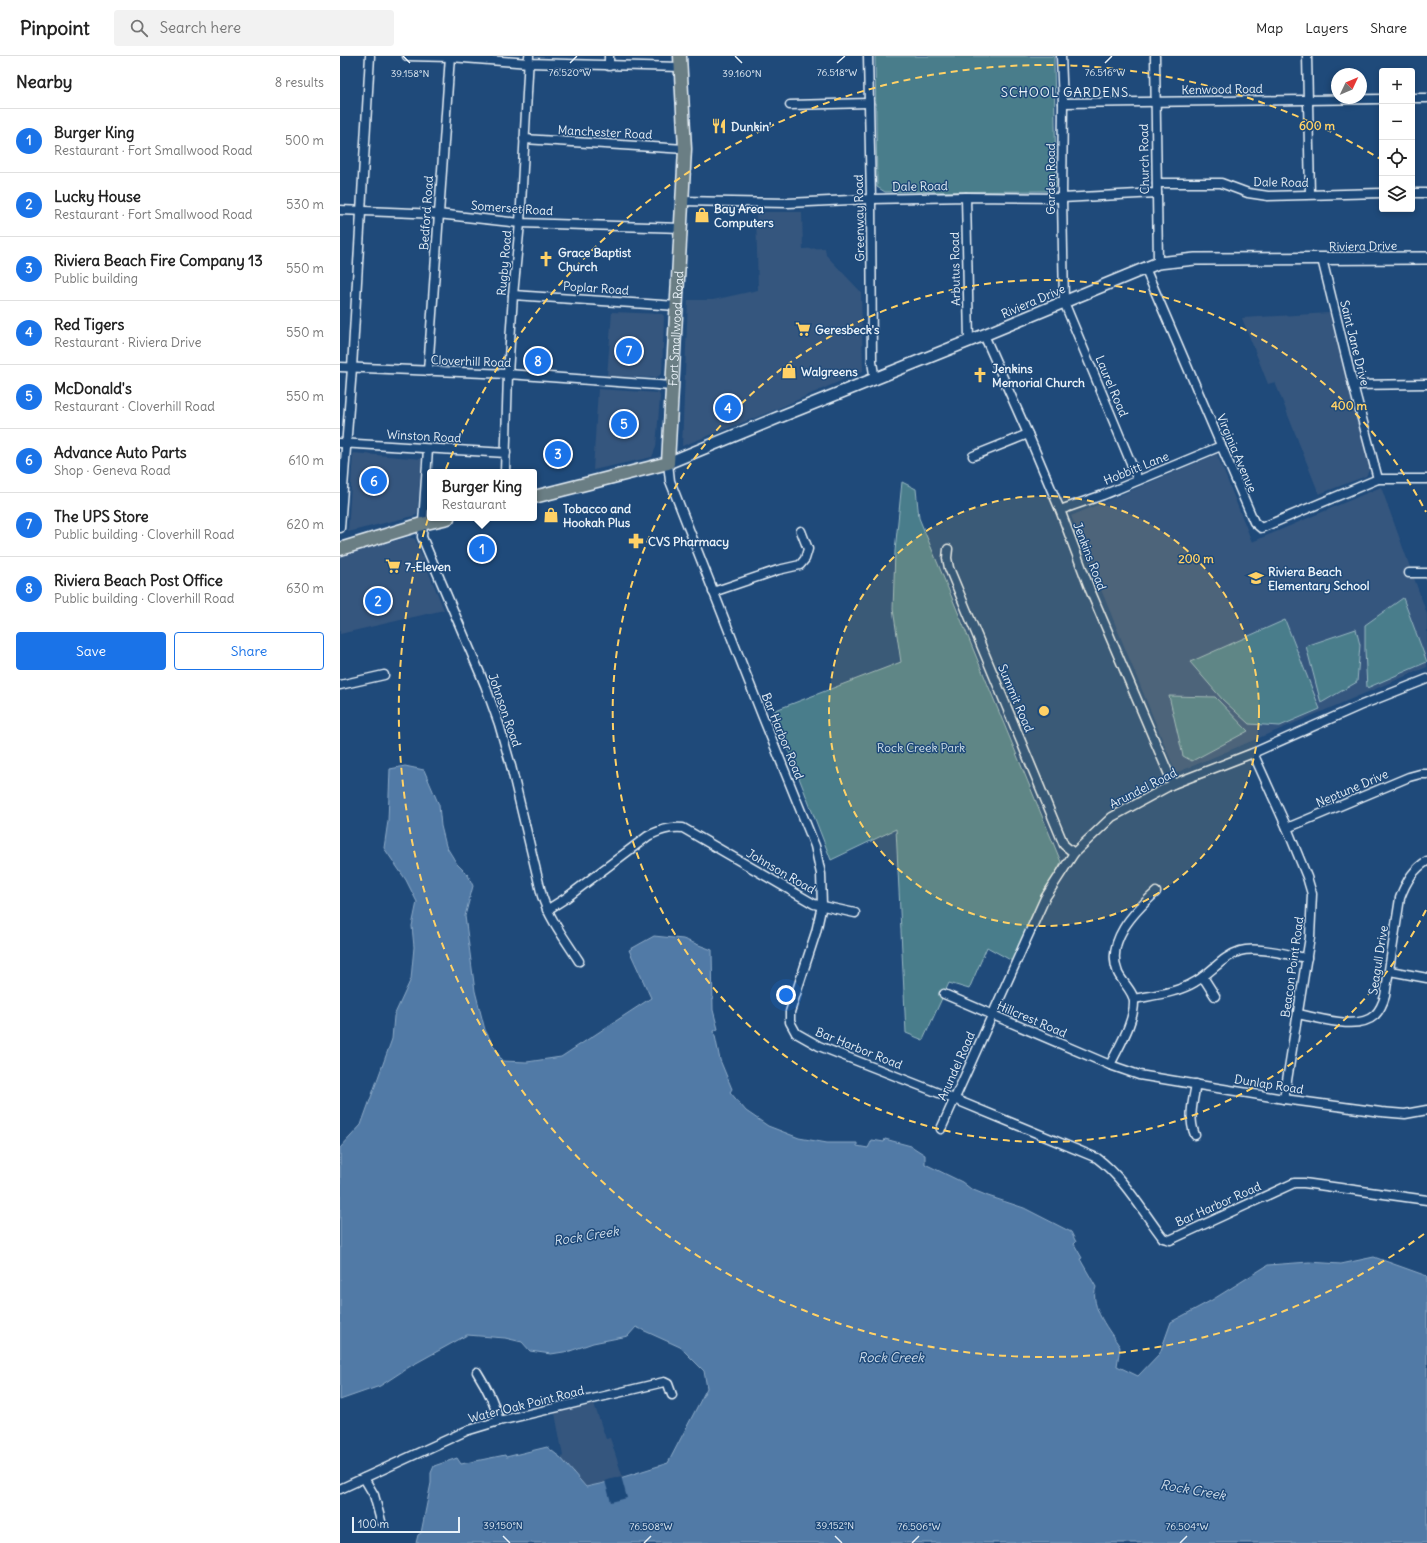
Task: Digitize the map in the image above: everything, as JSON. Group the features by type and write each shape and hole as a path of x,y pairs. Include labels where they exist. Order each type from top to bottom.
{"main road":[{"name":"Fort Smallwood Road","path":"668,463 682,228 685,149 681,62"},
{"path":"537,496 668,463"},
{"path":"340,549 435,521"}],"street":[{"path":"340,528 343,444 352,368 370,56"},
{"path":"407,56 450,56 609,66 681,62"},
{"name":"Bedford Road","path":"428,371 450,56"},
{"path":"609,66 610,56"},
{"name":"Greenway Road","path":"868,56 872,362 875,380"},
{"name":"Garden Road","path":"1061,56 1063,103 1062,198 1064,302"},
{"name":"Church Road","path":"1155,56 1158,262"},
{"path":"1307,56 1310,194"},
{"name":"Rugby Road","path":"505,469 508,374 513,295 520,223 529,60"},
{"path":"1415,98 1427,98"},
{"name":"Kenwood Road","path":"1063,103 1379,99"},
{"path":"790,105 869,103"},
{"name":"Manchester Road","path":"524,140 685,149"},
{"name":"Dale Road","path":"1157,183 1221,183 1248,194 1268,196 1310,194 1379,194"},
{"name":"Dale Road","path":"683,201 788,202 966,197 1062,198 1157,193"},
{"path":"1415,193 1427,193"},
{"name":"Arbutus Road","path":"966,197 969,342"},
{"name":"Somerset Road","path":"340,210 438,214 520,223 682,228"},
{"name":"Riviera Drive","path":"668,463 780,416 969,342 1158,262 1195,259 1427,258"},
{"name":"Saint Jane Drive","path":"1322,259 1378,479"},
{"name":"Virginia Avenue","path":"1145,268 1254,522 1261,528 1378,479"},
{"name":"Poplar Road","path":"513,295 677,306"},
{"name":"Laurel Road","path":"1064,302 1138,480"},
{"name":"Jenkins Road","path":"984,335 1060,510 1093,598 1173,784"},
{"name":"Cloverhill Road","path":"340,367 508,374 672,386"},
{"path":"1353,384 1427,384"},
{"path":"973,456 1028,434"},
{"name":"Winston Road","path":"343,444 506,453"},
{"name":"Hobbitt Lane","path":"1060,510 1221,446"},
{"path":"422,524 428,449"},
{"name":"Bar Harbor Road","path":"668,463 670,481 815,846 822,874 822,905 816,932 790,1012 790,1022 796,1033 819,1046 954,1099 1097,1158 1124,1184 1163,1238 1170,1240 1294,1183 1304,1183 1427,1200"},
{"path":"1378,479 1427,479"},
{"name":"Johnson Road","path":"422,524 422,537 485,685 499,724 511,766 542,896 547,910 579,961"},
{"path":"713,592 778,570 800,565 805,559 808,549 801,530"},
{"name":"Summit Road","path":"948,549 947,558 949,568 1064,845 1074,853"},
{"path":"1408,574 1427,573"},
{"path":"340,685 384,675"},
{"name":"Arundel Road","path":"941,1129 1045,898 1074,853 1112,817 1173,784 1254,753 1359,706 1427,679"},
{"name":"Beacon Point Road","path":"1254,753 1287,828 1307,877 1312,894 1310,937 1284,1099"},
{"name":"Neptune Drive","path":"1287,828 1410,777 1420,774 1427,774"},
{"name":"Johnson Road","path":"547,910 566,898 648,836 660,830 672,827 683,828 814,904 855,913"},
{"name":"Seagull Drive","path":"1298,1014 1347,1023 1361,1023 1369,1020 1376,1014 1382,1006 1385,996 1400,898 1406,883 1422,864 1427,861"},
{"path":"1110,1065 1128,1026 1134,1008 1134,1000 1118,973 1114,952 1123,930 1131,918 1156,892"},
{"path":"1134,1000 1185,987 1203,977 1226,959 1241,951 1257,950 1307,958"},
{"path":"1390,971 1427,978"},
{"path":"1203,977 1215,996"},
{"name":"Hillcrest Road","path":"944,994 1110,1065"},
{"name":"Dunlap Road","path":"1110,1065 1139,1075 1284,1099 1405,1114 1427,1110"},
{"path":"1195,1135 1192,1128 1191,1118 1196,1084"},
{"path":"477,1372 487,1387 495,1405 499,1421"},
{"name":"Water Oak Point Road","path":"340,1489 466,1431 499,1421 664,1382 668,1384 672,1395"},
{"path":"364,1478 376,1500 382,1521"}],"shaded area":[{"path":"756,212 802,212 803,249 825,248 826,255 861,292 863,371 770,412 682,446 688,300 713,300 758,290"},
{"path":"612,312 662,314 664,316 662,372 660,375 655,378 607,376"},
{"path":"1330,313 1370,469 1366,476 1319,494 1275,382 1268,384 1242,318"},
{"path":"598,389 659,393 660,397 656,447 652,457 593,470"},
{"path":"353,453 422,459 417,515 348,532"},
{"name":"Riviera Beach Elementary School","path":"1217,454 1252,542 1381,487 1427,614 1427,667 1176,773 1071,516"},
{"path":"409,537 415,539 444,610 340,634 340,555"},
{"path":"594,1404 606,1439 610,1438 623,1478 586,1487 561,1458 563,1456 555,1413"}],"green space":[{"path":"875,56 1054,56 1056,186 1052,191 885,192 877,187"},
{"name":"Rock Creek Park","path":"902,482 916,489 919,518 1061,862 1014,962 987,947 969,989 949,983 923,1040 906,1033 896,829 831,860 773,711 901,662 893,609 895,551"},
{"path":"1403,598 1427,662 1367,688 1365,625"},
{"path":"1285,620 1320,709 1280,726 1249,724 1222,699 1190,662"},
{"path":"1356,629 1360,645 1357,682 1321,703 1306,646"},
{"path":"1169,696 1215,697 1248,731 1192,761 1183,756"}],"water":[{"name":"Rock Creek","path":"405,766 424,770 439,805 441,826 446,846 457,864 468,875 473,886 465,916 475,991 485,1030 502,1061 527,1062 561,1057 651,998 629,950 654,936 683,939 712,950 713,1010 718,1029 714,1031 720,1060 732,1089 730,1092 746,1111 768,1126 799,1138 827,1143 857,1143 857,1146 868,1148 872,1140 884,1142 885,1139 911,1146 925,1155 925,1164 962,1182 971,1189 1024,1208 1071,1232 1076,1242 1074,1244 1082,1258 1080,1259 1096,1287 1095,1303 1098,1311 1120,1347 1117,1366 1138,1376 1160,1353 1171,1322 1212,1300 1268,1265 1309,1262 1341,1264 1374,1257 1427,1276 1427,1543 416,1543 418,1535 421,1533 431,1483 431,1473 434,1466 457,1458 461,1464 505,1455 506,1457 547,1447 561,1458 586,1487 604,1483 668,1463 707,1388 704,1371 680,1347 636,1327 628,1336 593,1343 570,1351 551,1354 530,1351 522,1342 505,1338 467,1335 409,1367 380,1386 340,1400 340,1148 361,1125 392,1039 394,1016 411,979 414,947 412,926 417,902 406,880 384,848 388,821 390,769"}],"pier":[{"path":"621,1476 627,1498 611,1502 605,1481"}],"place":[{"name":"Dunkin'","path":"719,126"},
{"name":"Bay Area Computers","path":"702,215"},
{"name":"Grace Baptist Church","path":"546,259"},
{"name":"Geresbeck's","path":"803,329"},
{"name":"The UPS Store","path":"629,351"},
{"name":"Riviera Beach Post Office","path":"538,361"},
{"name":"Walgreens","path":"789,371"},
{"name":"Jenkins Memorial Church","path":"980,375"},
{"name":"Red Tigers","path":"728,408"},
{"name":"McDonald's","path":"624,424"},
{"name":"Riviera Beach Fire Company 13","path":"558,454"},
{"name":"Advance Auto Parts","path":"374,481"},
{"name":"Tobacco and Hookah Plus","path":"551,515"},
{"name":"CVS Pharmacy","path":"636,541"},
{"name":"Burger King","path":"482,549"},
{"name":"7-Eleven","path":"393,566"},
{"name":"Riviera Beach Elementary School","path":"1256,578"},
{"name":"Lucky House","path":"378,601"}],"district":[{"name":"SCHOOL GARDENS","path":"1065,92"}]}
